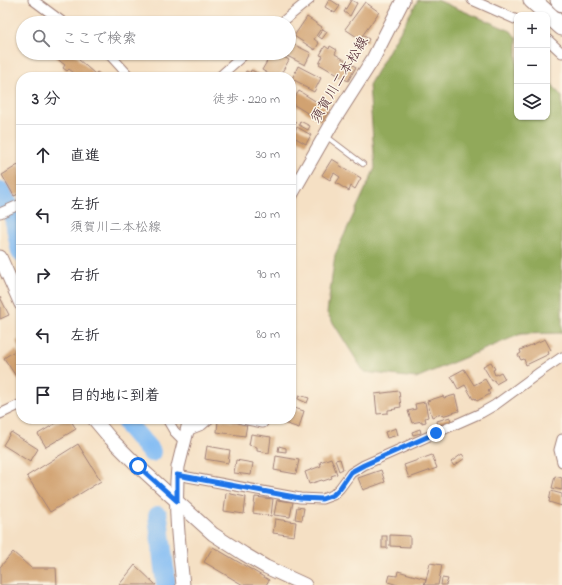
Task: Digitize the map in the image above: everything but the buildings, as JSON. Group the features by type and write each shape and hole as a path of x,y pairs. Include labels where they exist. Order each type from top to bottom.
{"highway":[{"path":"532,0 562,27"},
{"path":"559,0 562,3"}],"main road":[{"name":"須賀川二本松線","path":"296,183 373,59 402,0"},
{"path":"0,257 16,293"},
{"path":"98,424 138,466 213,534 266,567 305,585"},
{"path":"183,585 177,501 177,475 187,431"}],"street":[{"path":"290,16 309,0"},
{"path":"472,0 514,19"},
{"path":"35,1 55,16"},
{"path":"550,42 562,53"},
{"path":"114,60 125,72"},
{"path":"224,72 238,60"},
{"path":"0,213 16,206"},
{"path":"177,475 300,498 322,499 333,495 351,472 481,413 495,405 562,357"},
{"path":"0,414 16,406"},
{"path":"170,424 174,431 187,431 203,424"},
{"path":"562,439 559,450 562,462"}],"lane":[{"path":"326,135 363,164"}],"green space":[{"path":"418,0 437,0 511,31 514,35 514,120 550,120 550,82 562,97 562,333 521,334 416,378 364,372 327,313 335,255 375,168 369,85"}],"waterway":[{"path":"0,191 13,213 16,228"},
{"path":"128,424 151,452"},
{"path":"158,516 166,585"}],"route":[{"path":"138,466 177,501 177,475 300,498 322,499 333,495 351,472 436,433"}]}
